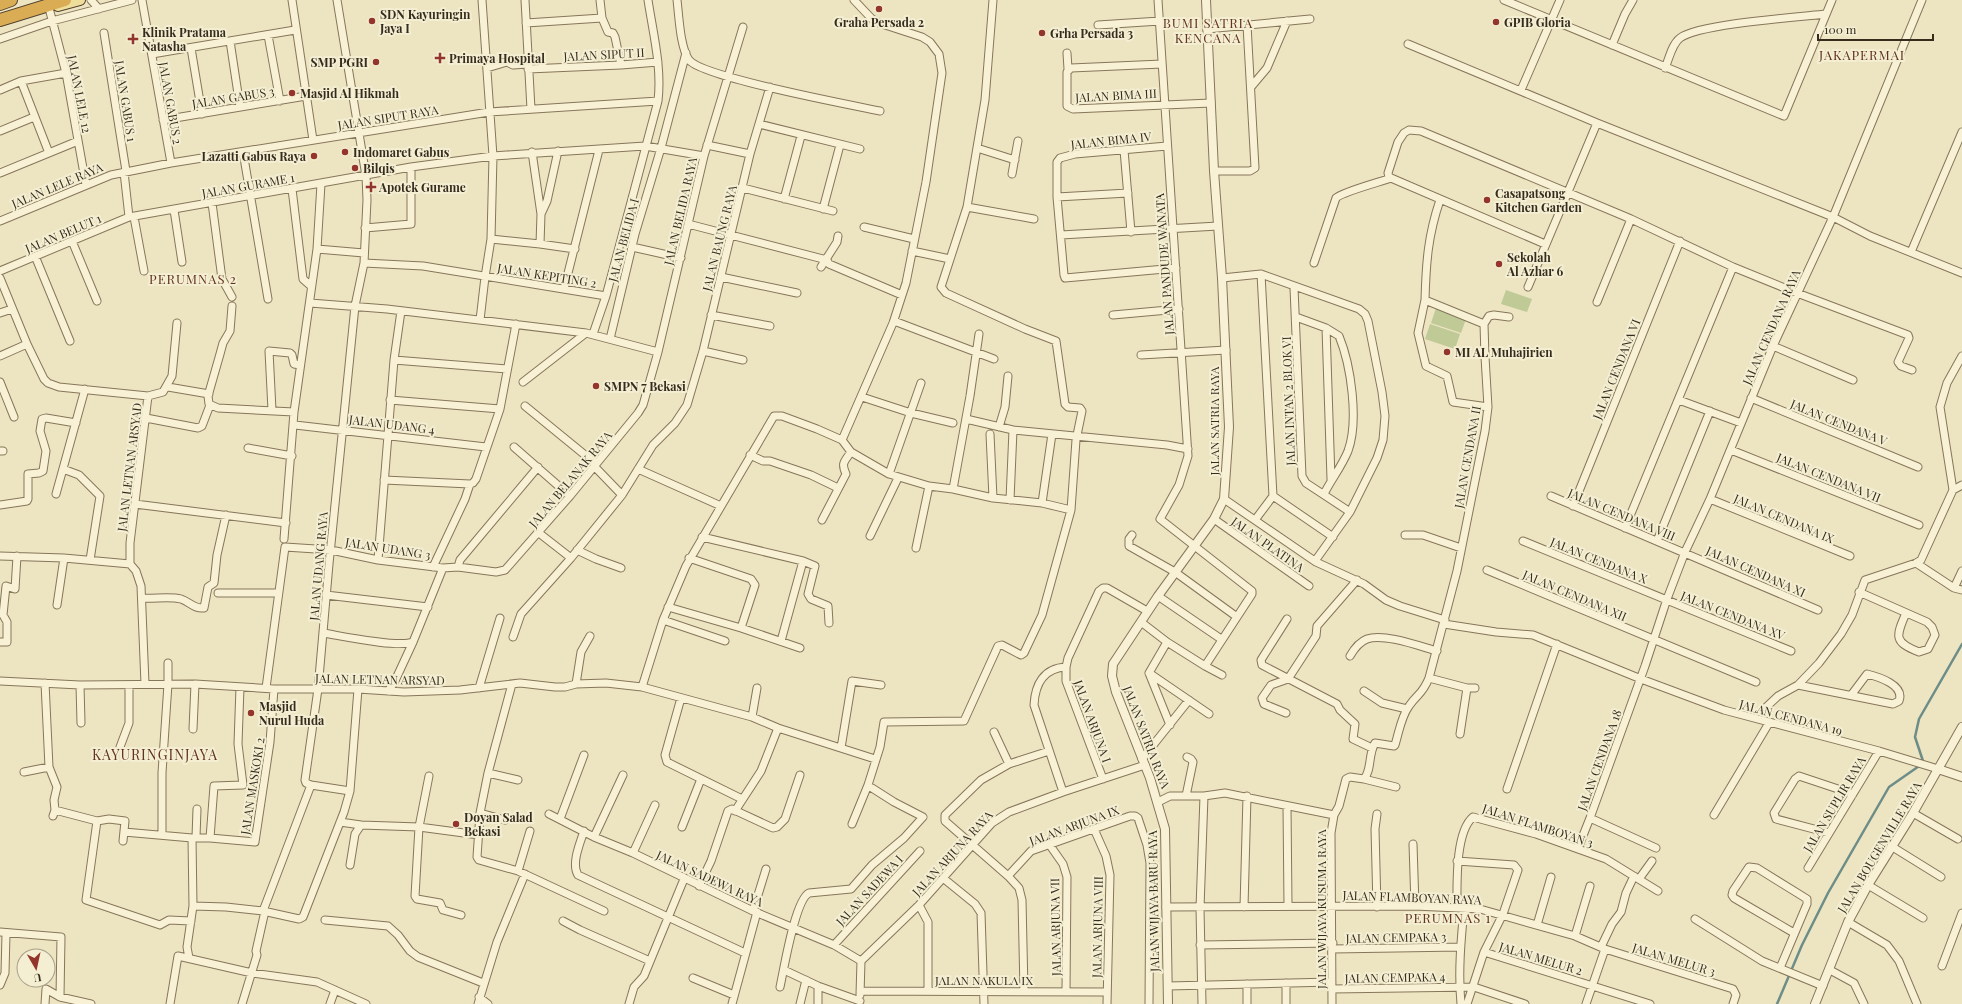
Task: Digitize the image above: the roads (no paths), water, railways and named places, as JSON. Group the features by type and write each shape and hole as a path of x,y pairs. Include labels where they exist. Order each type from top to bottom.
{"highway":[{"path":"0,4 11,0"},
{"path":"0,20 65,0"}],"main road":[{"path":"0,24 49,8 80,0"}],"street":[{"path":"91,0 99,9"},
{"path":"3,38 52,20 132,0"},
{"name":"JALAN GABUS 2","path":"142,0 171,163"},
{"path":"292,0 295,30 313,140"},
{"name":"JALAN UDANG RAYA","path":"311,785 306,783 305,780 318,689 355,306 364,263 366,176 337,0"},
{"path":"480,320 491,239 493,156 482,0"},
{"path":"525,0 531,109"},
{"path":"600,0 602,18 608,32 613,33 615,37 621,65"},
{"path":"648,0 660,82 654,147"},
{"path":"677,0 686,53 689,59 697,66 727,77 880,111"},
{"path":"842,440 894,321 902,295 926,182 942,73 941,60 936,47 930,42 922,37 879,23 872,19 854,0"},
{"path":"852,824 868,785 884,722 964,721 998,646 1002,646 1022,656 1042,616 1071,510 1077,437 1082,411 1080,408 1068,407 1065,404 1056,341 1025,329 944,292 941,283 967,207 985,100 993,0"},
{"name":"JALAN PANDUDE WANATA","path":"1158,0 1167,146 1180,309 1181,352 1188,449 1187,461 1178,485 1160,519 1194,546"},
{"name":"JALAN SATRIA RAYA","path":"1157,801 1150,778 1116,692 1112,670 1113,664 1147,611 1214,519 1224,499 1229,427 1222,278 1214,171 1206,0"},
{"path":"1504,0 1665,68 1784,116 1832,0"},
{"path":"1521,90 1550,20 1560,0"},
{"path":"1612,46 1624,14 1633,0"},
{"name":"JALAN CENDANA RAYA","path":"1646,666 1667,599 1686,552 1731,450 1773,346 1833,217 1922,0"},
{"name":"JALAN LELE 12","path":"49,8 66,73 86,185"},
{"path":"1665,68 1678,40 1692,32 1724,26 1826,14"},
{"path":"526,23 602,18"},
{"path":"1207,29 1310,19"},
{"path":"1098,25 1160,21"},
{"path":"1251,87 1267,68 1287,21"},
{"path":"1214,171 1250,171 1255,168 1247,25"},
{"name":"JALAN BELIDA RAYA","path":"658,352 704,156 743,27"},
{"path":"152,54 295,30"},
{"name":"JALAN GABUS 1","path":"104,34 132,217 144,271"},
{"path":"268,35 280,101"},
{"path":"230,41 240,107"},
{"path":"1408,44 1597,123 1833,217 1870,236 1962,273"},
{"path":"191,48 202,114"},
{"path":"523,382 591,334 606,296 686,53"},
{"name":"JALAN BIMA III","path":"1067,53 1067,105 1071,109 1211,102"},
{"name":"JALAN SIPUT II","path":"487,68 507,62 513,66 528,67 621,65 658,62"},
{"path":"1068,69 1075,67 1162,64"},
{"path":"0,90 21,81 66,73"},
{"path":"21,81 49,153"},
{"name":"JALAN BAUNG RAYA","path":"513,637 521,614 571,558 622,495 653,445 679,418 687,405 703,351 732,236 750,154 770,87"},
{"name":"JALAN GABUS 3","path":"163,120 306,96"},
{"name":"JALAN SIPUT RAYA","path":"125,171 489,112 658,101"},
{"path":"0,131 34,117"},
{"path":"1528,287 1597,123"},
{"path":"758,124 801,136 860,149"},
{"path":"1391,178 1389,177 1388,173 1398,142 1406,131 1416,129 1569,192 1680,241 1733,267 1908,335 1909,337 1898,362 1901,366 1912,370"},
{"path":"1911,252 1962,132"},
{"path":"784,199 801,136"},
{"path":"0,173 78,141"},
{"path":"1012,174 1018,141"},
{"path":"707,145 750,154"},
{"path":"823,208 840,145"},
{"name":"JALAN BIMA IV","path":"1057,197 1058,159 1075,154 1167,146"},
{"name":"JALAN GURAME 1","path":"132,217 411,167 493,156 532,152 654,147 704,156"},
{"name":"JALAN BELIDA I","path":"609,338 632,247 654,147"},
{"path":"977,148 1015,160"},
{"path":"564,289 598,150"},
{"path":"1124,150 1131,232"},
{"path":"541,214 547,201 558,151"},
{"path":"243,152 268,299"},
{"path":"532,152 541,214 540,244"},
{"path":"365,228 412,224 411,167"},
{"name":"JALAN LELE RAYA","path":"0,221 86,185 125,171"},
{"path":"1314,263 1336,198 1345,192 1364,188 1391,178 1545,244"},
{"path":"284,539 292,456 294,412 317,249 320,184"},
{"path":"743,188 833,211"},
{"path":"292,189 303,279 311,286"},
{"path":"1128,193 1057,197 1064,276 1068,278 1176,268"},
{"path":"1440,200 1433,221 1426,256 1425,300 1418,333 1426,366 1447,376 1453,402 1488,407"},
{"path":"212,203 222,279 232,297"},
{"path":"967,207 1034,218"},
{"path":"174,210 182,262"},
{"name":"JALAN BELUT 1","path":"0,271 132,217"},
{"path":"1597,302 1631,220"},
{"path":"688,224 826,260 829,264 855,276 902,295"},
{"path":"1061,235 1173,230 1218,226"},
{"path":"864,227 914,239"},
{"path":"822,267 837,242 838,236"},
{"path":"491,239 575,249"},
{"path":"72,241 97,301"},
{"name":"JALAN CENDANA VI","path":"1572,506 1680,241"},
{"path":"632,247 681,258"},
{"path":"317,249 364,253"},
{"path":"912,251 950,258"},
{"path":"35,256 70,341"},
{"name":"JALAN KEPITING 2","path":"364,263 423,266 606,296"},
{"path":"1625,528 1733,267"},
{"path":"1222,278 1261,274 1294,288 1359,309 1365,314 1369,325 1384,404 1385,416 1383,440 1377,458 1350,512 1315,560"},
{"path":"1255,520 1273,496 1261,274"},
{"path":"721,277 797,293"},
{"path":"0,278 27,344 0,356"},
{"name":"JALAN INTAN 2 BLOK VI","path":"1294,288 1302,476 1306,483 1350,512"},
{"path":"1425,300 1484,324 1489,316 1509,317"},
{"path":"310,303 401,311 591,334 658,352"},
{"path":"146,418 198,428 202,426 210,405 208,400 209,394 223,343 230,330 232,306"},
{"path":"0,314 12,309"},
{"path":"1113,315 1180,309"},
{"path":"378,560 390,400 401,311"},
{"path":"711,315 770,326"},
{"path":"1296,318 1326,328 1339,336 1353,407 1353,433 1347,452 1324,494"},
{"path":"894,321 994,359"},
{"path":"148,396 163,392 168,387 172,376 177,323"},
{"path":"433,566 465,499 470,484 476,479 500,409 516,324"},
{"name":"JALAN CENDANA II","path":"1406,710 1424,690 1429,678 1457,572 1488,407 1484,324"},
{"path":"1326,328 1331,479"},
{"path":"953,490 979,334"},
{"name":"JALAN LETNAN ARSYAD","path":"27,344 44,379 48,383 59,387 148,396 136,504 130,543 130,564 138,574 142,598 142,638 145,684"},
{"path":"1773,346 1853,380"},
{"path":"1141,355 1226,350"},
{"path":"272,410 269,351 290,353 294,364 300,366"},
{"path":"703,351 743,360"},
{"name":"JALAN BELANAK RAYA","path":"456,567 496,572 506,570 539,533 634,419 643,405 658,352"},
{"path":"1762,712 1778,696 1798,685 1819,663 1841,634 1852,616 1859,592 1865,580 1921,560 1953,490 1940,407 1947,383 1962,356"},
{"path":"394,360 507,369"},
{"path":"999,427 1005,407 1008,376"},
{"path":"0,382 14,416"},
{"path":"889,474 921,383"},
{"path":"168,387 209,394"},
{"path":"56,494 85,389"},
{"path":"862,397 911,413 953,423"},
{"name":"JALAN CENDANA V","path":"1752,398 1918,467"},
{"path":"390,400 500,409"},
{"path":"1679,400 1741,423"},
{"path":"210,405 218,408 294,412"},
{"path":"525,406 595,465 622,495"},
{"path":"1657,541 1710,411"},
{"path":"642,687 663,620 689,558 774,416 791,419 842,440 851,452 898,478 929,486 993,498 1042,503 1071,510"},
{"path":"0,505 27,501 28,474 43,471 46,451 40,431 42,419 46,418 76,423"},
{"path":"966,419 1013,430 1167,445 1188,449"},
{"name":"JALAN UDANG 4","path":"294,425 486,447"},
{"path":"1010,500 1013,430"},
{"path":"990,434 993,498"},
{"path":"1042,503 1052,434"},
{"path":"514,447 570,496"},
{"path":"248,448 292,456"},
{"name":"JALAN CENDANA VII","path":"1731,450 1919,525"},
{"path":"822,520 846,474 843,469 843,464 851,452"},
{"path":"750,455 763,461 770,461 811,475 838,488"},
{"path":"456,567 460,560 538,467"},
{"path":"63,469 79,475 100,496 90,560"},
{"path":"638,469 720,506"},
{"path":"870,536 898,478"},
{"path":"384,480 470,484"},
{"path":"1953,490 1962,485"},
{"path":"916,548 929,486"},
{"path":"1273,496 1332,537"},
{"name":"JALAN CENDANA VIII","path":"1551,496 1625,528 1686,552"},
{"name":"JALAN CENDANA 19","path":"1224,499 1315,560 1357,580 1386,600 1400,606 1445,622 1496,632 1528,634 1557,644 1640,679 1724,710 1879,751 1938,769"},
{"name":"JALAN CENDANA IX","path":"1710,499 1850,556"},
{"path":"136,504 286,523"},
{"path":"142,598 181,599 189,605 204,608 208,587 214,583 217,555 226,515"},
{"name":"JALAN PLATINA","path":"1214,519 1309,586"},
{"path":"539,533 571,558"},
{"path":"1132,535 1129,539 1129,546 1175,572 1237,617"},
{"path":"1404,535 1422,535 1461,548"},
{"path":"702,537 803,561 814,566 808,594 811,599 828,606 829,623"},
{"name":"JALAN CENDANA X","path":"1523,541 1667,599"},
{"path":"1194,546 1252,590 1251,597 1221,639 1206,666"},
{"name":"JALAN UDANG 3","path":"278,593 285,547 331,550 378,560 444,568 456,567"},
{"path":"577,550 621,568"},
{"name":"JALAN CENDANA XI","path":"1686,552 1818,610"},
{"path":"0,556 64,558 130,564"},
{"path":"0,642 7,642 7,622 3,615 6,586 15,589 17,556"},
{"path":"57,606 64,558"},
{"path":"689,558 750,579 753,582 754,585 741,628"},
{"path":"781,641 803,561"},
{"path":"1916,563 1954,588 1962,590"},
{"path":"388,691 394,683 413,642 444,568"},
{"name":"JALAN CENDANA XII","path":"1487,570 1756,682"},
{"path":"1954,588 1962,571"},
{"path":"1286,713 1264,704 1262,698 1271,685 1288,679 1316,636 1317,625 1357,580"},
{"name":"JALAN ARJUNA I","path":"1102,777 1066,681 1066,667 1099,591 1107,588 1147,611"},
{"path":"218,592 278,593 266,688"},
{"path":"1859,592 1927,622 1932,627 1934,640 1928,649 1920,652 1902,644 1900,641 1899,630 1906,613"},
{"path":"326,595 428,607"},
{"path":"1158,596 1221,639"},
{"name":"JALAN CENDANA XV","path":"1667,599 1791,651"},
{"path":"668,607 741,628 800,648"},
{"path":"479,688 500,618"},
{"path":"1287,619 1261,662 1262,665 1337,704 1340,710 1355,724 1353,738 1372,748"},
{"path":"663,620 725,641"},
{"path":"1141,622 1167,642 1222,675"},
{"path":"323,633 393,643 408,644 413,642"},
{"path":"576,684 581,652 590,636"},
{"path":"1350,656 1359,644 1368,639 1379,638 1416,645 1437,651"},
{"path":"1149,672 1167,642"},
{"path":"1507,789 1557,644"},
{"path":"162,835 162,758 168,684 168,663"},
{"name":"JALAN CENDANA 18","path":"1578,848 1646,666"},
{"path":"1063,792 1034,704 1036,694 1046,673 1052,668 1066,667"},
{"path":"1149,672 1209,714"},
{"path":"1149,672 1170,725"},
{"path":"1798,685 1852,694 1893,704 1899,701 1901,695 1900,690 1895,686 1867,674 1852,694"},
{"path":"1429,678 1471,688 1460,734"},
{"name":"JALAN LETNAN ARSYAD","path":"0,681 80,685 196,684 274,689 358,689 404,692 479,688 512,684 565,687 576,684 599,683 642,687 752,718 778,728 875,759"},
{"path":"841,748 852,681 880,685"},
{"path":"45,683 49,767 57,787 54,800 54,813 97,821 109,819 125,821 123,841"},
{"path":"120,746 129,722 129,684"},
{"path":"193,729 196,684"},
{"path":"512,684 488,773 480,813 476,855 478,859 522,873 604,911"},
{"path":"80,685 81,723"},
{"path":"124,832 210,838 214,786 243,785 238,744 240,687"},
{"path":"752,718 756,688"},
{"name":"JALAN MASKOKI 2","path":"210,838 255,842 270,742 274,689"},
{"path":"193,906 226,907 264,911 299,919 303,917 344,822 350,791 358,689"},
{"path":"1364,691 1382,703 1406,710 1395,745 1375,743 1372,748 1367,775 1364,780 1396,787"},
{"path":"680,698 665,755 667,762 742,799"},
{"path":"1143,762 1188,700"},
{"path":"1714,815 1769,723"},
{"name":"JALAN BOUGENVILLE RAYA","path":"1816,1004 1848,922 1868,884 1913,812 1962,727"},
{"path":"736,811 742,799 761,771 778,728"},
{"path":"994,732 1009,764"},
{"path":"1024,991 1022,900 1019,888 1008,876 945,821 945,814 980,780 1009,764 1049,751"},
{"name":"JALAN SUPLIR RAYA","path":"1808,868 1879,751"},
{"path":"560,818 584,755"},
{"path":"1186,796 1193,762 1192,758 1187,757"},
{"name":"JALAN ARJUNA RAYA","path":"861,961 919,905 992,823 1001,817 1143,762"},
{"path":"24,772 49,767"},
{"path":"1938,769 1962,777"},
{"path":"488,773 518,780"},
{"path":"594,837 623,774"},
{"path":"699,886 711,862 728,811 732,809 773,828 777,827 785,819 800,775"},
{"path":"428,776 419,827 416,898 440,903 443,910 461,915"},
{"path":"1829,833 1776,819 1774,813 1795,779 1799,776 1853,794"},
{"name":"JALAN WIJAYA KUSUMA RAYA","path":"1332,1004 1331,833 1334,815 1339,806 1346,779 1350,777 1364,780"},
{"path":"682,827 701,779"},
{"path":"242,1004 257,955 256,951 264,911 311,785 350,791"},
{"path":"780,987 793,928 802,899 805,895 809,893 851,889 872,865 904,838 923,817 920,814 894,802 872,788"},
{"path":"1157,801 1170,796 1204,796 1224,793 1247,796 1287,806 1334,815"},
{"path":"1202,1004 1200,908 1204,796"},
{"path":"1244,907 1247,796"},
{"name":"JALAN WIJAYA BARU RAYA","path":"1157,801 1165,829 1168,1004"},
{"path":"633,853 654,805"},
{"path":"1287,806 1288,906"},
{"path":"189,958 187,947 193,906 194,838 197,809"},
{"path":"1913,812 1958,839"},
{"path":"480,813 505,820"},
{"name":"JALAN SADEWA RAYA","path":"549,814 560,818 594,837 633,853 699,886 834,945 861,961"},
{"path":"1377,814 1375,829 1377,907"},
{"name":"JALAN ARJUNA IX","path":"1008,876 1031,851 1135,816 1138,818 1147,845 1150,863 1149,1004"},
{"name":"JALAN FLAMBOYAN 3","path":"1457,908 1457,861 1468,823 1474,817 1536,834 1606,859 1658,890"},
{"path":"1590,818 1656,848"},
{"path":"97,821 86,900 160,925 169,920 191,921"},
{"path":"344,822 361,825 419,827 479,835"},
{"path":"350,865 355,834 361,825"},
{"name":"JALAN ARJUNA VIII","path":"1094,829 1106,856 1110,875 1107,1004"},
{"path":"488,1004 478,1000 522,873 530,831"},
{"path":"584,832 579,846 576,867 577,874 745,953"},
{"name":"JALAN ARJUNA VII","path":"1049,844 1063,864 1067,877 1066,991"},
{"path":"1413,844 1415,906"},
{"path":"1891,846 1941,877"},
{"name":"JALAN SADEWA I","path":"834,945 920,851"},
{"path":"1457,861 1514,865 1518,868 1518,874 1503,914 1484,952 1474,987 1467,1004"},
{"path":"1586,1004 1606,935 1623,908 1626,893 1652,861"},
{"path":"1783,969 1794,933 1807,899 1757,868 1749,867 1733,891 1732,894 1734,898 1794,933"},
{"path":"732,1004 766,870"},
{"path":"1537,925 1551,877"},
{"path":"943,878 975,904 981,913 984,1004"},
{"path":"629,1004 634,987 644,976 684,879"},
{"path":"1868,884 1923,918"},
{"path":"1575,936 1590,886"},
{"path":"919,905 928,922 928,991"},
{"name":"JALAN FLAMBOYAN RAYA","path":"1166,907 1415,906 1480,908 1575,936 1603,948"},
{"path":"1461,1004 1460,947 1464,908"},
{"path":"1942,966 1962,913"},
{"path":"1695,919 1762,961 1823,986"},
{"path":"325,920 388,926 398,935 410,951 418,957 483,984"},
{"path":"563,921 650,961"},
{"path":"1848,922 1887,945 1899,961 1917,1004"},
{"path":"0,985 5,973 3,933 61,937 60,997"},
{"name":"JALAN CEMPAKA 3","path":"1200,945 1460,947"},
{"name":"JALAN MELUR 3","path":"1603,948 1733,988 1736,992 1732,1004"},
{"name":"JALAN MELUR 2","path":"1484,952 1650,1004"},
{"path":"170,1004 178,956 252,973 316,982 366,1004"},
{"path":"784,970 860,1003 861,961"},
{"path":"1830,970 1854,983 1864,1004"},
{"path":"693,978 734,995"},
{"path":"800,1004 806,980"},
{"path":"1286,983 1286,1004"},
{"name":"JALAN CEMPAKA 4","path":"1168,986 1286,983 1332,985 1460,986 1474,987 1526,1004"},
{"path":"1247,984 1247,1004"},
{"path":"818,986 818,1004"},
{"path":"45,1004 46,989 60,997 91,1004"},
{"path":"330,1004 335,990"},
{"name":"JALAN NAKULA IX","path":"860,991 1107,992"}],"waterway":[{"path":"1777,1004 1802,945 1828,893 1889,787 1922,764 1923,761 1915,737 1919,719 1962,644"}],"place":[{"name":"Graha Persada 2","path":"879,9"},
{"name":"SDN Kayuringin Jaya I","path":"372,21"},
{"name":"GPIB Gloria","path":"1496,22"},
{"name":"Grha Persada 3","path":"1042,33"},
{"name":"Klinik Pratama Natasha","path":"133,39"},
{"name":"Primaya Hospital","path":"440,58"},
{"name":"SMP PGRI","path":"376,62"},
{"name":"Masjid Al Hikmah","path":"292,93"},
{"name":"Indomaret Gabus","path":"345,152"},
{"name":"Lazatti Gabus Raya","path":"314,156"},
{"name":"Bilqis","path":"355,168"},
{"name":"Apotek Gurame","path":"371,187"},
{"name":"Casapatsong Kitchen Garden","path":"1487,200"},
{"name":"Sekolah Al Azhar 6","path":"1499,264"},
{"name":"MI AL Muhajirien","path":"1447,352"},
{"name":"SMPN 7 Bekasi","path":"596,386"},
{"name":"Masjid Nurul Huda","path":"251,713"},
{"name":"Doyan Salad Bekasi","path":"456,824"}],"district":[{"name":"BUMI SATRIA KENCANA","path":"1208,30"},
{"name":"JAKAPERMAI","path":"1862,54"},
{"name":"PERUMNAS 2","path":"193,278"},
{"name":"KAYURINGINJAYA","path":"155,754"},
{"name":"PERUMNAS 1","path":"1448,917"}]}
